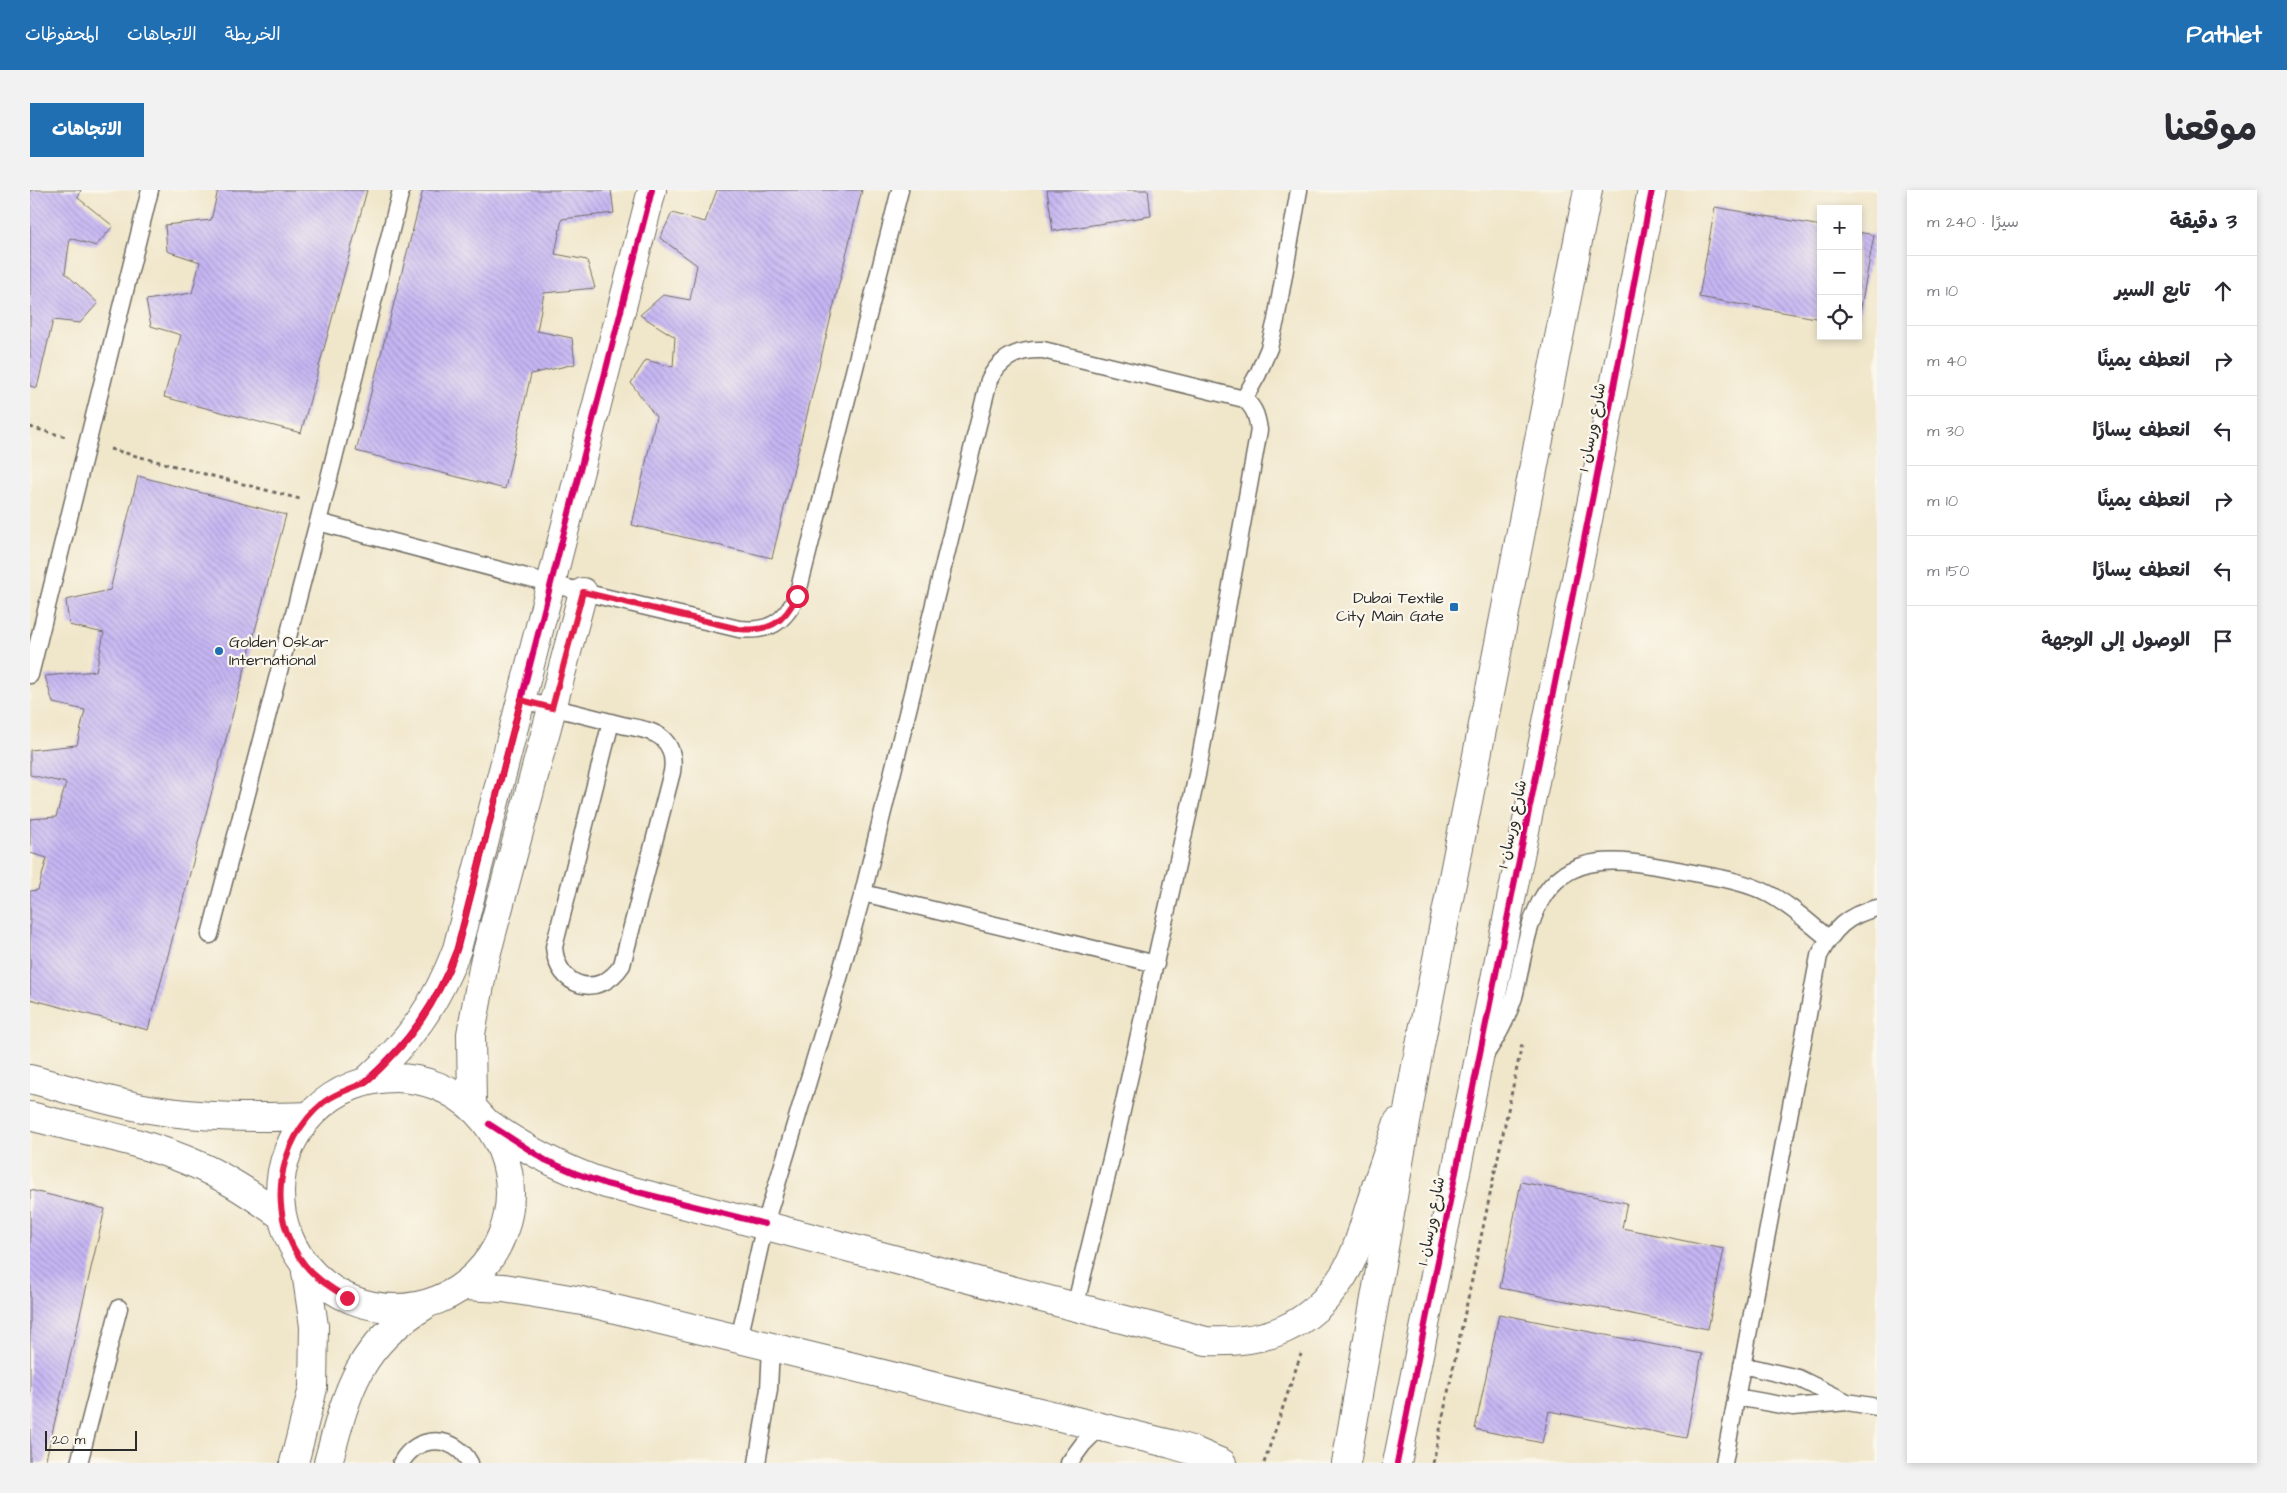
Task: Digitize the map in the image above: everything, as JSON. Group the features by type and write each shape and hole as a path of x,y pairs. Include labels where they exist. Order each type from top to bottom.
{"street":[{"path":"365,1082 390,1060 430,1008 446,980 457,949 652,190"},
{"path":"1346,1463 1416,1066 1588,190"},
{"name":"شارع ورسان 1","path":"1396,1463 1594,490 1652,190"},
{"path":"328,1463 343,1407 361,1365 386,1332 426,1304 465,1286 486,1265 502,1239 510,1210 511,1180 504,1150 480,1115 471,1034 476,998 484,963 583,592"},
{"path":"426,1304 400,1308 372,1306 347,1298 324,1284 305,1265 290,1242 282,1216 280,1190 283,1163 293,1138 308,1116 325,1101 338,1093 365,1082 394,1078 422,1080 449,1090 480,1115 545,1160 606,1184 1206,1341 1233,1343 1260,1338 1285,1329 1308,1315 1328,1297 1344,1275 1361,1233 1416,1066"},
{"path":"30,1079 148,1109 228,1118 308,1116"},
{"path":"142,1146 148,1109"},
{"path":"30,1116 142,1146 185,1160 219,1175 251,1194 282,1216"},
{"path":"294,1463 313,1388 314,1326 305,1265"},
{"path":"465,1286 524,1291 582,1300 1100,1427 1194,1451 1222,1463"}],"lane":[{"path":"30,675 150,190"},
{"path":"210,935 318,522 401,190"},
{"path":"318,522 551,584 739,629 753,630 768,627 780,620 790,610 797,596 900,190"},
{"path":"1244,399 1258,374 1269,348 1276,320 1299,190"},
{"path":"739,1339 764,1224 830,1011 863,893 989,380 995,369 1004,359 1016,352 1029,349 1043,350 1244,399 1252,405 1259,430 1197,775 1156,964 1075,1307"},
{"path":"521,700 552,708 610,722 654,733 662,738 672,753 674,762 622,965 608,981 586,986 566,977 559,968 554,947 610,722"},
{"path":"1475,1071 1503,1024 1513,999 1533,920 1540,902 1552,885 1568,872 1587,864 1607,860 1629,862 1748,885 1770,894 1828,938"},
{"path":"863,893 1156,964"},
{"path":"1724,1463 1819,956 1828,938 1841,924 1861,911 1877,908"},
{"path":"79,1463 119,1308"},
{"path":"757,1463 769,1389 771,1347"},
{"path":"1742,1365 1798,1378 1847,1402"},
{"path":"1736,1398 1793,1407 1847,1402 1877,1407"},
{"path":"1068,1463 1100,1427"},
{"path":"401,1463 405,1455 414,1446 426,1441 439,1441 451,1444 462,1451 470,1463"}],"path":[{"path":"30,427 322,505"},
{"path":"1433,1463 1524,1036"},
{"path":"1264,1463 1302,1348"}],"building":[{"path":"30,190 81,190 78,198 113,226 96,246 70,238 65,273 98,303 80,323 53,320 37,388 30,386"},
{"path":"218,190 367,190 301,433 164,397 181,335 151,326 146,300 192,293 200,262 167,251 165,225 211,220"},
{"path":"423,190 611,190 614,213 562,219 555,254 587,260 595,288 544,293 537,331 572,338 575,364 531,374 505,489 356,451"},
{"path":"717,190 862,190 772,558 632,525 656,417 631,383 646,360 673,367 675,337 640,315 663,295 690,300 697,265 660,238 672,213 705,222"},
{"path":"1047,190 1148,190 1151,216 1053,231"},
{"path":"1715,207 1817,225 1817,318 1699,297"},
{"path":"1862,233 1874,235 1862,301"},
{"path":"138,476 286,515 148,1030 30,999 30,891 38,890 47,858 30,853 30,819 56,817 66,783 30,775 30,750 77,745 85,710 53,703 45,676 96,671 104,633 69,625 66,600 110,590"},
{"path":"1521,1182 1627,1203 1622,1228 1724,1249 1708,1329 1500,1288"},
{"path":"30,1190 105,1209 45,1463 30,1463"},
{"path":"1499,1314 1702,1354 1686,1438 1549,1411 1542,1443 1475,1429"}],"cycle path":[{"path":"365,1082 395,1052 420,1021 440,988 457,949 652,190"},
{"path":"1397,1463 1594,490 1652,190"},
{"path":"489,1124 545,1160 575,1173 606,1184 765,1224"}],"place":[{"name":"Dubai Textile City Main Gate","path":"1454,607"},
{"name":"Golden Oskar International","path":"219,651"}],"route":[{"path":"347,1298 324,1284 305,1265 290,1242 282,1216 280,1190 283,1163 293,1138 308,1116 325,1101 344,1089 365,1082 390,1060 430,1008 446,980 457,949 521,700 552,708 583,592 739,629 753,630 768,627 780,620 790,610 797,596"}]}
